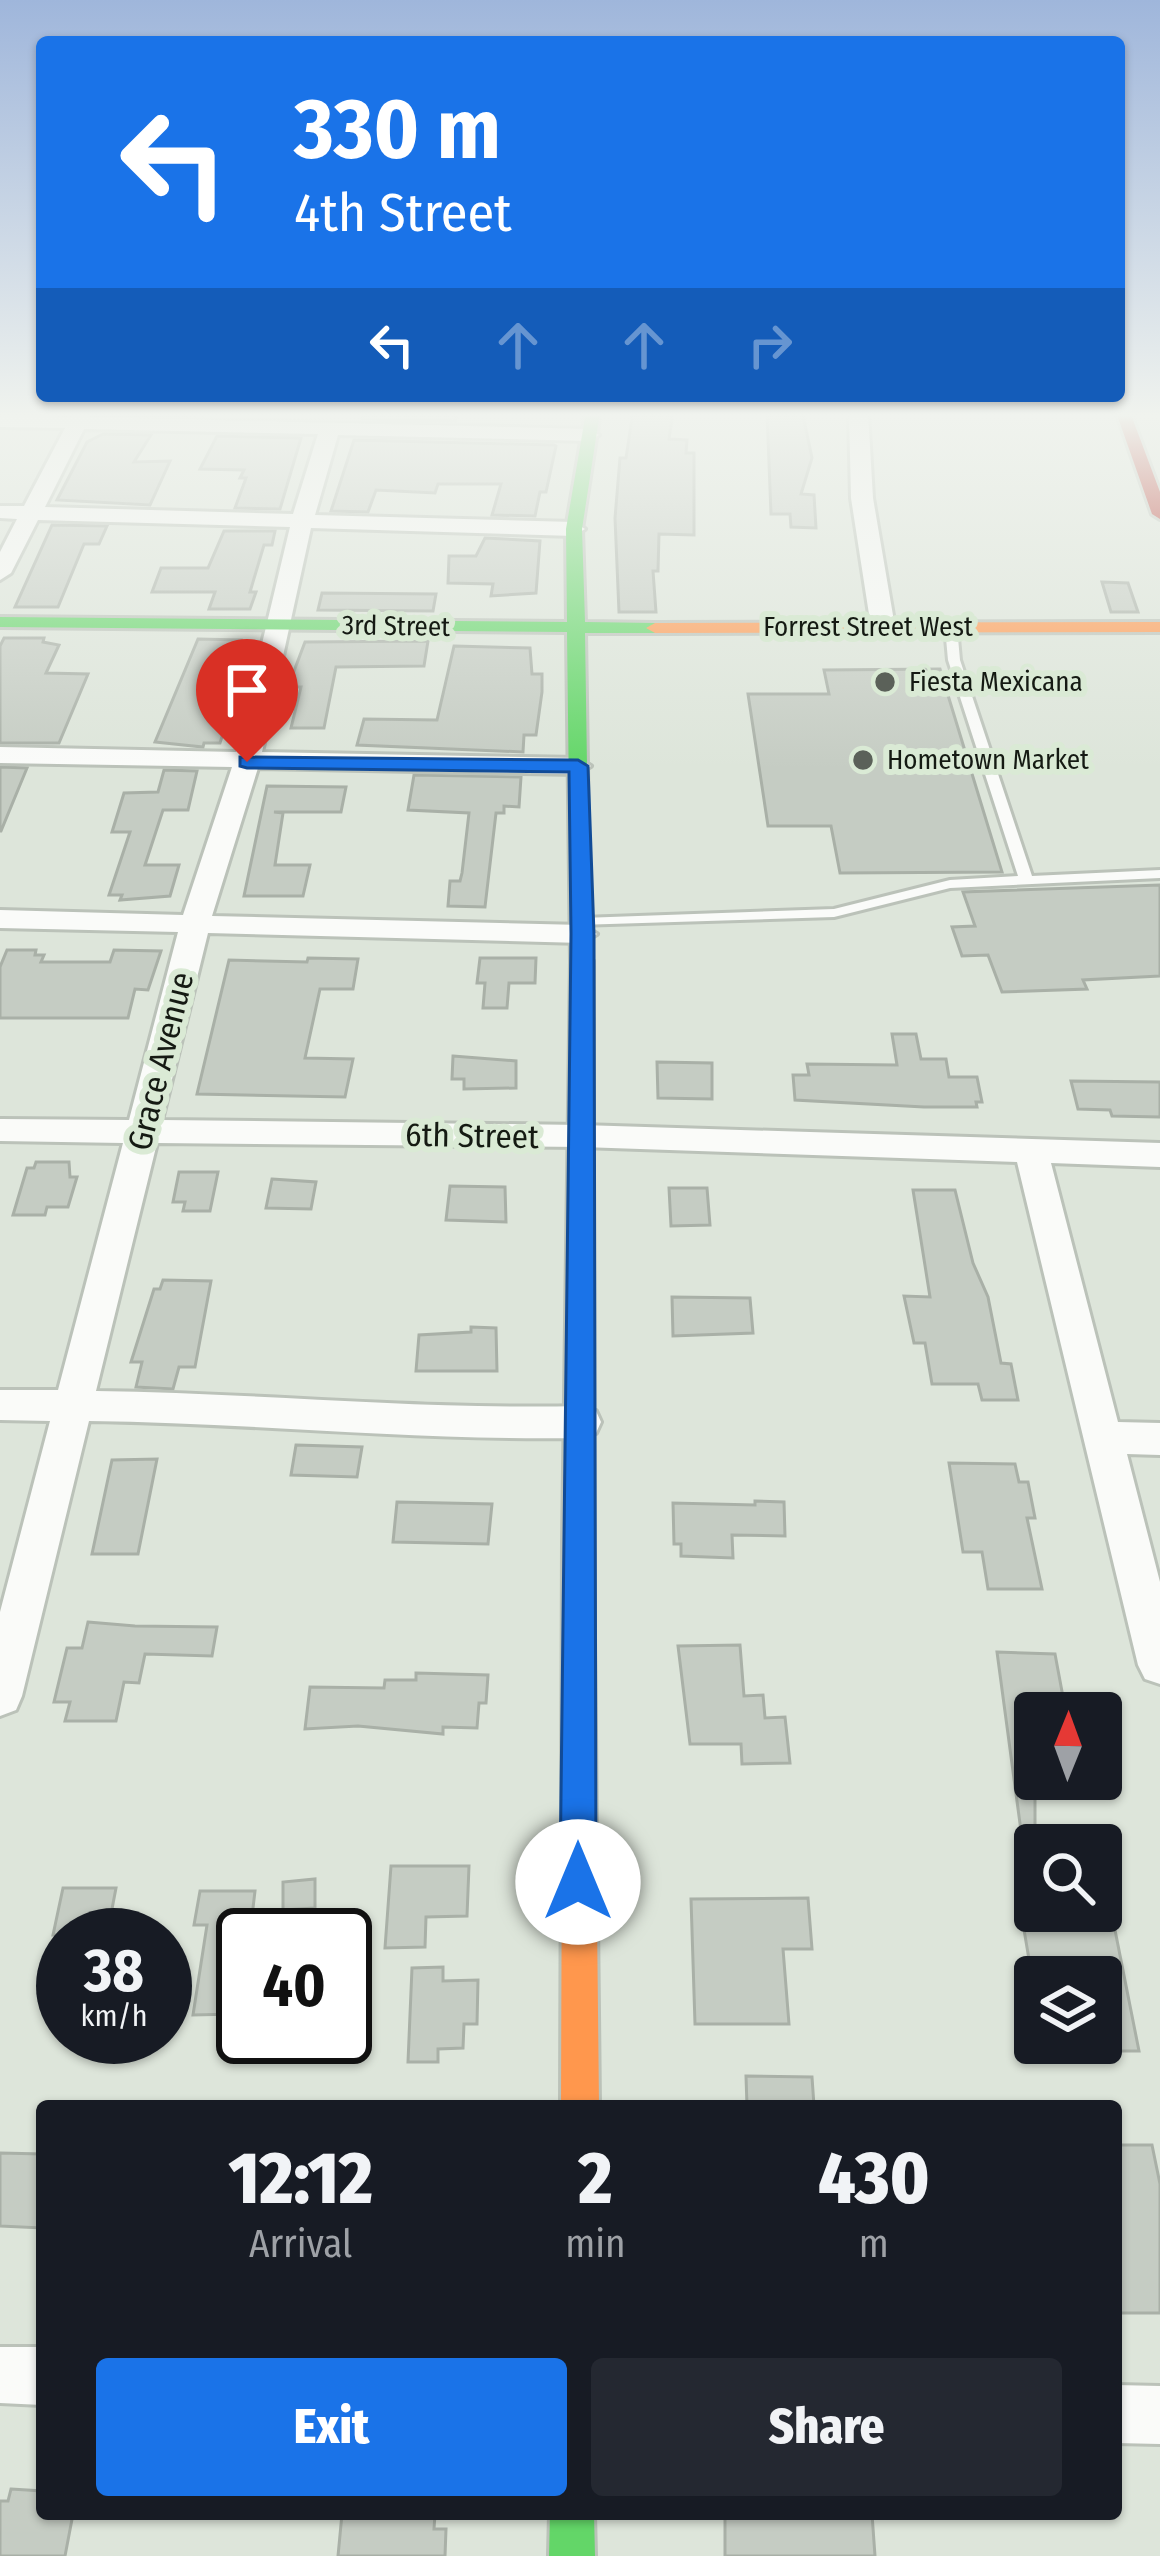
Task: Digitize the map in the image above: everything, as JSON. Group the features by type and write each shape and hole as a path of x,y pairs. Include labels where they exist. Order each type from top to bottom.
{"street":[{"path":"0,573 22,531"},
{"name":"Grace Avenue","path":"0,1696 196,921 247,762 299,531"},
{"path":"574,531 582,928 582,1422 577,1569 580,2100"},
{"path":"867,531 883,627"},
{"name":"3rd Street","path":"0,622 576,628"},
{"name":"Forrest Street West","path":"576,628 1160,627"},
{"path":"0,755 578,766"},
{"path":"0,919 582,928"},
{"name":"6th Street","path":"0,1130 582,1136 1160,1155"},
{"path":"1031,1152 1160,1665"},
{"path":"0,1406 238,1408 480,1424 582,1422"},
{"path":"1103,1437 1160,1439"},
{"path":"0,2375 36,2376"},
{"path":"1122,2414 1160,2415"},
{"path":"572,2520 572,2556"}],"lane":[{"path":"951,627 954,659 1026,879"},
{"path":"582,928 835,913 950,884 1160,874"}],"building":[{"path":"49,531 105,531 99,544 84,544 58,607 15,607"},
{"path":"224,531 275,531 272,545 264,545 250,592 256,592 250,609 209,609 215,592 152,592 161,568 208,568"},
{"path":"616,531 694,531 694,535 659,534 658,571 653,571 656,612 619,612"},
{"path":"485,538 540,541 536,593 491,596 493,584 448,583 449,556 476,556"},
{"path":"1102,582 1128,583 1138,612 1111,612"},
{"path":"322,593 436,594 433,611 318,610"},
{"path":"4,638 44,638 43,642 59,645 46,673 88,674 59,743 0,743 0,646"},
{"path":"198,639 241,640 235,667 244,667 220,743 204,743 203,747 155,742"},
{"path":"428,641 424,666 336,667 324,728 291,728 301,687 288,687 305,642"},
{"path":"454,646 530,648 532,674 542,674 542,692 536,735 524,735 523,752 357,745 364,719 437,720"},
{"name":"Hometown Market","path":"940,669 1002,872 840,873 831,826 768,826 748,694 829,694 824,670"},
{"path":"0,767 27,768 1,831 0,831"},
{"path":"164,770 197,771 188,810 163,810 145,865 179,865 170,896 120,900 122,895 109,895 130,832 112,832 124,793 158,792"},
{"path":"414,775 521,777 519,807 504,806 504,813 496,813 485,907 448,906 450,881 460,881 462,873 469,813 408,810"},
{"path":"267,786 346,787 341,812 274,812 283,813 275,865 310,865 303,896 244,896"},
{"path":"1160,885 1160,976 1083,980 1087,989 1002,992 988,955 962,956 952,927 975,926 963,892"},
{"path":"7,950 36,950 35,955 44,955 41,962 110,962 114,950 161,951 148,990 135,989 128,1018 0,1018 0,967"},
{"path":"308,958 358,959 353,989 320,989 305,1058 353,1059 345,1097 197,1094 229,960 307,962"},
{"path":"480,958 536,958 535,983 509,983 507,1008 483,1008 485,983 477,983"},
{"path":"892,1034 916,1034 921,1059 946,1059 949,1077 977,1077 982,1102 976,1102 977,1107 924,1107 795,1100 793,1075 809,1075 807,1064 897,1065"},
{"path":"453,1056 516,1061 516,1088 464,1089 464,1079 452,1079"},
{"path":"657,1062 712,1063 712,1099 658,1098"},
{"path":"1071,1081 1160,1082 1160,1117 1112,1116 1110,1110 1078,1109"},
{"path":"36,1162 69,1162 70,1177 77,1177 68,1207 47,1207 45,1215 13,1215 27,1168 34,1168"},
{"path":"179,1172 218,1172 210,1211 183,1211 185,1202 173,1202"},
{"path":"272,1179 316,1182 311,1209 266,1208"},
{"path":"450,1186 505,1187 506,1222 446,1220"},
{"path":"669,1188 707,1188 710,1225 671,1226"},
{"path":"913,1190 955,1190 973,1263 988,1297 1001,1363 1011,1364 1018,1400 982,1400 978,1384 932,1384 925,1343 914,1343 904,1296 930,1297"},
{"path":"163,1280 211,1281 195,1367 179,1367 173,1389 136,1387 142,1362 131,1362 154,1289 160,1289"},
{"path":"672,1297 750,1298 753,1333 673,1336"},
{"path":"471,1327 496,1328 497,1371 416,1371 419,1335 471,1332"},
{"path":"296,1445 362,1447 357,1477 291,1475"},
{"path":"157,1459 138,1554 92,1554 112,1460"},
{"path":"949,1463 1015,1464 1019,1482 1028,1482 1035,1518 1027,1518 1042,1589 988,1589 982,1552 963,1552"},
{"path":"755,1501 784,1502 785,1536 732,1535 733,1558 681,1556 681,1544 674,1544 673,1503 755,1505"},
{"path":"397,1502 492,1504 488,1544 393,1542"},
{"path":"88,1622 217,1627 212,1656 145,1654 139,1683 124,1682 116,1721 65,1721 70,1702 54,1702 67,1648 82,1648"},
{"path":"740,1645 744,1696 763,1695 765,1718 785,1717 790,1763 742,1764 741,1744 690,1744 678,1646"},
{"path":"997,1652 1055,1654 1062,1692 1014,1692 1014,1779"},
{"path":"416,1673 488,1675 486,1703 479,1703 477,1728 443,1727 443,1734 358,1726 305,1729 310,1687 384,1688 385,1680 416,1680"},
{"path":"1017,1800 1035,1800 1035,1824 1020,1824"},
{"path":"391,1866 469,1866 467,1916 426,1917 425,1947 385,1948"},
{"path":"315,1879 315,1908 283,1908 283,1882"},
{"path":"63,1888 116,1888 112,1908 59,1908"},
{"path":"200,1891 255,1891 253,1908 216,1908 216,2014 193,2015 207,1925 194,1925"},
{"path":"808,1898 812,1949 783,1949 789,2024 695,2024 691,1899"},
{"path":"1024,1932 1115,1932 1120,1956 1028,1956"},
{"path":"1122,1965 1139,2051 1122,2051"},
{"path":"443,1967 443,1981 478,1980 477,2024 464,2024 463,2048 438,2049 438,2062 408,2062 412,1968"},
{"path":"746,2076 812,2077 814,2100 747,2100"},
{"path":"1122,2145 1152,2145 1160,2184 1160,2313 1122,2313"},
{"path":"0,2153 36,2154 36,2228 0,2226"},
{"path":"11,2489 36,2491 36,2520 72,2520 65,2556 0,2556 0,2501 8,2501"},
{"path":"341,2520 435,2520 434,2529 446,2529 445,2556 338,2556"},
{"path":"725,2520 872,2520 875,2556 725,2556"}],"traffic: fast":[{"path":"574,531 582,961"},
{"path":"0,622 655,628"},
{"path":"572,2520 572,2556"}],"traffic: slow":[{"path":"655,628 1160,627"},
{"path":"578,1543 580,2100"}],"traffic: jam":[{"path":"578,1543 582,961"}],"place":[{"name":"Fiesta Mexicana","path":"885,682"},
{"name":"Hometown Market","path":"863,760"}],"route":[{"path":"247,762 578,766 583,934 578,1882"}]}
